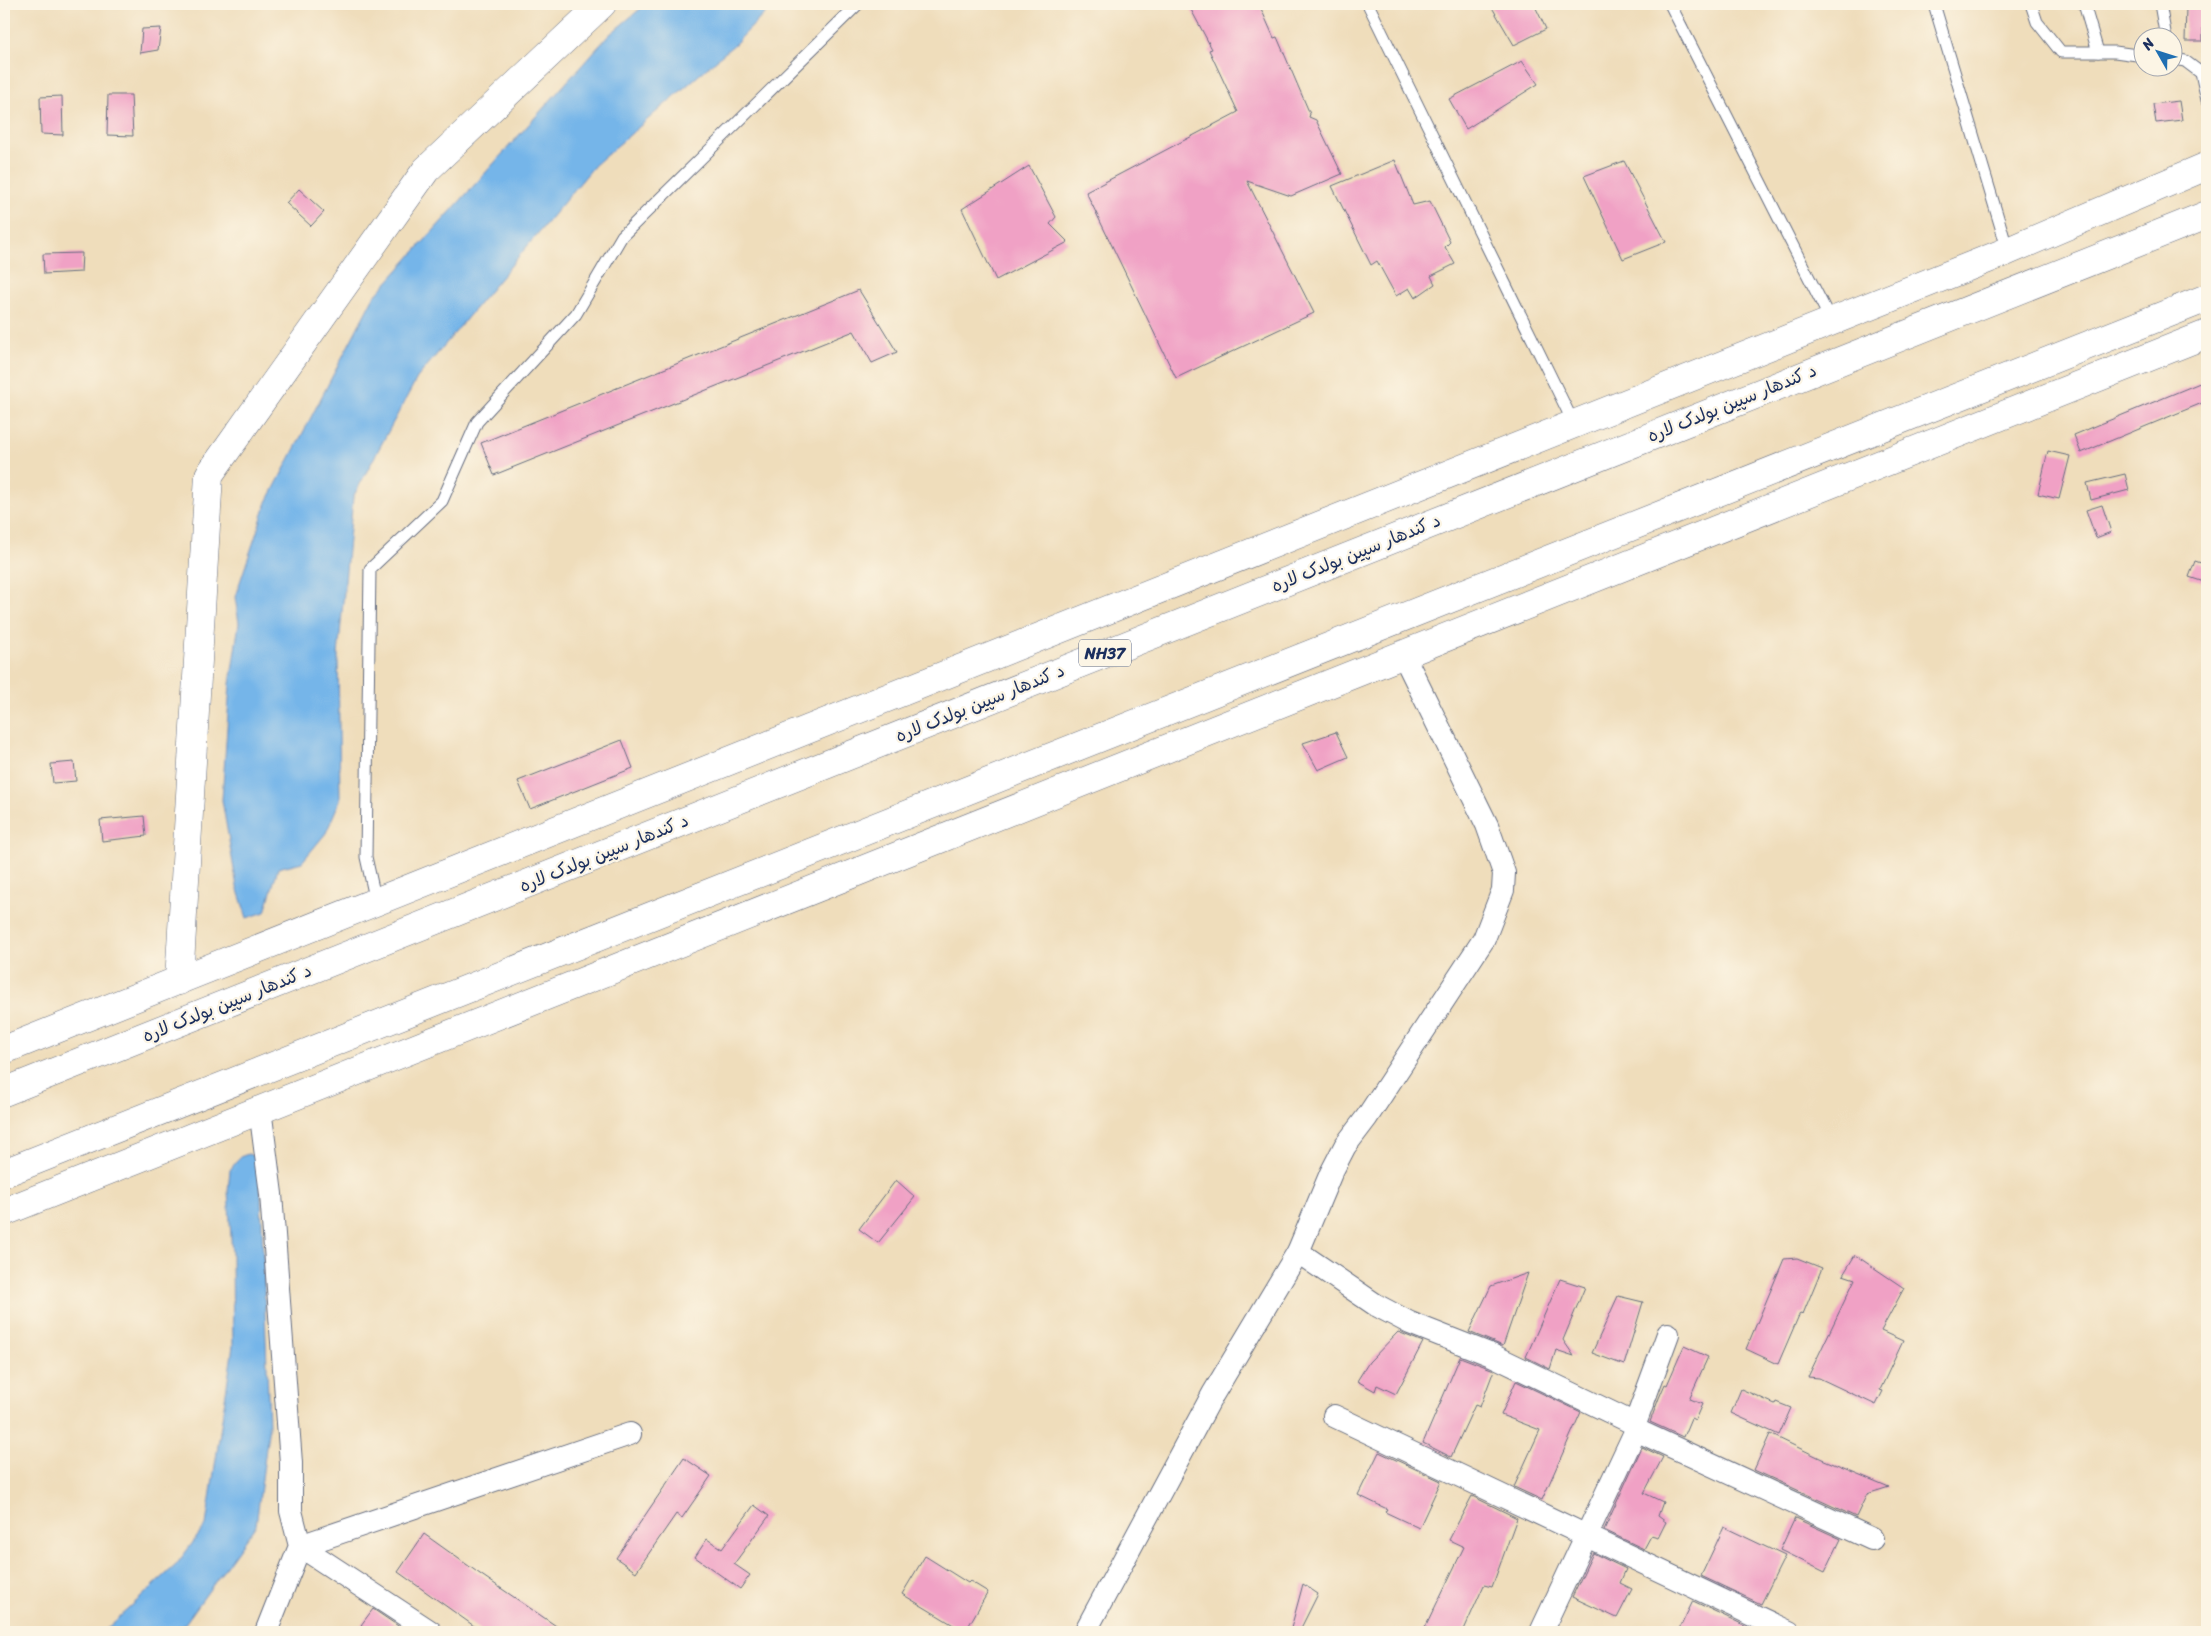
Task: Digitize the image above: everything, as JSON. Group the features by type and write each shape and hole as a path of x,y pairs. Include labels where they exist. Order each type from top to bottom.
{"main road":[{"path":"179,981 209,475 426,170 602,4"},
{"path":"4,1050 2008,251 2207,166"},
{"name":"د کندهار سپین بولدک لاره","path":"4,1092 2207,215"},
{"path":"4,1173 2207,298"},
{"path":"4,1212 2207,334"}],"street":[{"path":"1085,1632 1213,1394 1298,1252 1331,1173 1345,1146 1367,1117 1484,939 1502,890 1504,873 1486,825 1403,654"},
{"path":"260,1110 271,1194 291,1464 291,1511 300,1546 266,1632"},
{"path":"1298,1252 1376,1305 1410,1323 1494,1356 1635,1427 1872,1539"},
{"path":"1541,1632 1635,1427 1668,1334"},
{"path":"1334,1416 1788,1632"},
{"path":"300,1546 630,1434"},
{"path":"300,1546 431,1632"}],"lane":[{"path":"376,902 366,857 370,569 442,502 477,422 576,314 622,236 854,11 858,4"},
{"path":"1368,4 1574,424"},
{"path":"1670,4 1831,322"},
{"path":"1934,4 2008,251"},
{"path":"2031,4 2037,22 2061,52 2098,52 2134,55"},
{"path":"2084,4 2098,52"},
{"path":"2160,4 2164,28"},
{"path":"2184,61 2204,70 2207,100"}],"water":[{"path":"646,4 774,4 736,43 595,165 417,378 353,497 338,655 340,800 326,833 302,862 278,868 265,912 247,918 237,887 222,800 230,684 239,623 235,597 267,502 373,298 609,35"},
{"path":"248,1154 256,1157 260,1169 269,1425 256,1525 179,1632 103,1632 176,1565 206,1525 233,1346 232,1253 228,1191 230,1170 240,1157"}],"building":[{"path":"1188,4 1259,4 1274,38 1277,37 1310,114 1309,117 1316,120 1342,174 1291,196 1247,181 1314,313 1176,378 1086,192 1238,112 1209,50 1212,49"},
{"path":"1490,4 1534,4 1546,29 1514,45"},
{"path":"2186,7 2203,7 2203,41 2185,41"},
{"path":"161,28 158,50 140,53 142,29"},
{"path":"1522,61 1538,84 1466,129 1449,99"},
{"path":"108,95 131,95 133,136 107,135"},
{"path":"62,96 63,135 41,134 40,97"},
{"path":"2179,101 2182,120 2156,123 2153,104"},
{"path":"1395,160 1413,205 1430,201 1450,242 1445,247 1455,264 1431,276 1435,284 1415,298 1409,288 1396,296 1377,261 1371,265 1332,186"},
{"path":"1624,161 1666,242 1623,259 1584,176"},
{"path":"1029,166 1056,217 1050,224 1068,242 996,280 962,209"},
{"path":"299,189 324,212 311,226 286,203"},
{"path":"82,253 81,272 44,274 43,254"},
{"path":"859,290 897,352 872,363 854,331 494,475 481,443"},
{"path":"2207,380 2207,401 2081,453 2074,435"},
{"path":"2048,451 2070,456 2059,499 2038,494"},
{"path":"2125,474 2129,490 2091,500 2087,483"},
{"path":"2102,505 2111,532 2096,538 2086,510"},
{"path":"2195,561 2207,565 2207,583 2189,577"},
{"path":"1336,732 1348,757 1318,770 1303,743"},
{"path":"622,740 633,768 530,809 518,781"},
{"path":"74,762 76,781 53,783 51,764"},
{"path":"144,816 146,836 102,841 100,820"},
{"path":"896,1180 915,1197 878,1243 859,1229"},
{"path":"1855,1255 1904,1288 1881,1331 1903,1341 1880,1390 1883,1391 1876,1405 1819,1378 1808,1377 1855,1279 1843,1275"},
{"path":"1797,1258 1822,1268 1803,1314 1800,1313 1778,1364 1746,1349 1784,1259"},
{"path":"1528,1273 1503,1346 1469,1332 1491,1286"},
{"path":"1560,1279 1585,1287 1563,1340 1574,1356 1556,1350 1550,1369 1526,1357"},
{"path":"1618,1296 1643,1302 1624,1365 1592,1353"},
{"path":"1398,1332 1423,1342 1396,1394 1377,1385 1375,1391 1357,1381 1369,1362"},
{"path":"1684,1346 1708,1357 1689,1399 1702,1404 1695,1420 1691,1418 1683,1437 1650,1422 1665,1384 1667,1385"},
{"path":"1460,1357 1494,1370 1480,1407 1475,1405 1451,1457 1423,1443"},
{"path":"1516,1381 1581,1412 1542,1500 1514,1487 1540,1430 1501,1415"},
{"path":"1741,1389 1775,1404 1776,1402 1791,1408 1779,1435 1731,1413"},
{"path":"1770,1434 1822,1459 1889,1487 1867,1494 1856,1517 1754,1470"},
{"path":"1642,1447 1663,1457 1644,1493 1663,1502 1658,1516 1666,1522 1658,1538 1651,1536 1644,1549 1604,1530"},
{"path":"1379,1452 1441,1481 1419,1528 1385,1512 1387,1509 1358,1495"},
{"path":"684,1458 711,1476 682,1518 676,1514 636,1572 616,1558"},
{"path":"1472,1496 1517,1518 1492,1587 1484,1585 1463,1632 1423,1632 1464,1547 1449,1540"},
{"path":"754,1505 769,1516 734,1564 750,1575 740,1589 695,1557 707,1539 722,1549"},
{"path":"1795,1518 1841,1539 1825,1572 1780,1550"},
{"path":"1724,1527 1785,1556 1761,1604 1701,1576"},
{"path":"424,1534 565,1632 483,1632 474,1626 398,1572"},
{"path":"1593,1553 1626,1569 1620,1583 1632,1589 1617,1618 1572,1597"},
{"path":"925,1556 968,1583 970,1581 988,1592 965,1632 902,1594"},
{"path":"1303,1584 1318,1594 1299,1632 1290,1632"},
{"path":"1693,1601 1750,1628 1748,1632 1678,1632"},
{"path":"373,1609 407,1632 371,1632 361,1625"}]}
